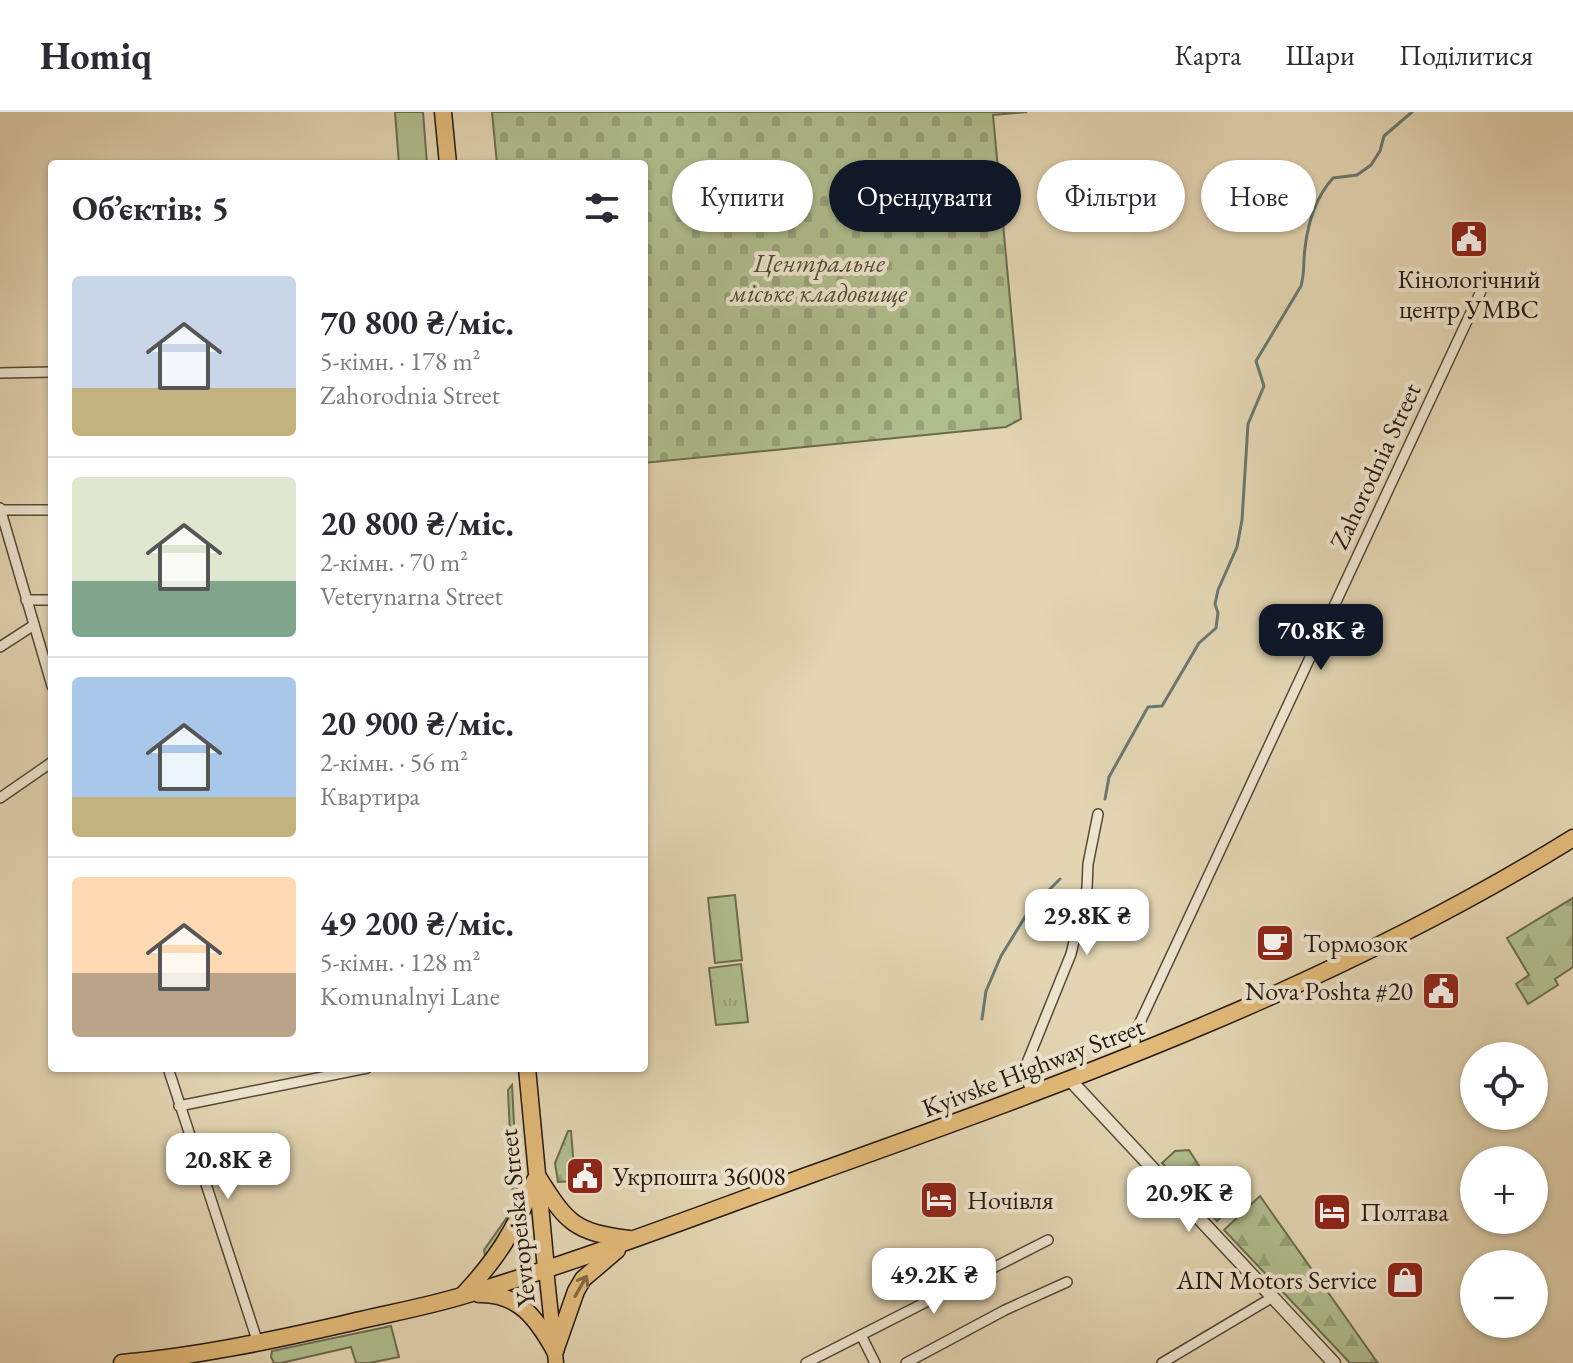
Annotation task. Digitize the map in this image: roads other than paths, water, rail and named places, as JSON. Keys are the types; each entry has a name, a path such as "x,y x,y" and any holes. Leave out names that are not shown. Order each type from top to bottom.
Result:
{"highway":[{"path":"443,112 448,160"},
{"name":"Kyivske Highway Street","path":"462,1296 631,1239 1139,1054 1356,958 1573,838"},
{"name":"Yevropeiska Street","path":"527,1072 546,1269"},
{"path":"537,1176 573,1224 598,1235 631,1239"},
{"path":"462,1296 503,1249 537,1176"},
{"path":"555,1357 576,1291 583,1279 631,1239"},
{"path":"122,1363 258,1343 462,1296 496,1295 514,1301 537,1322 555,1357"}],"main road":[{"name":"Yevropeiska Street","path":"546,1269 555,1357"}],"street":[{"name":"Zahorodnia Street","path":"1139,1054 1135,1033 1481,291"},
{"path":"0,373 48,372"},
{"path":"48,510 0,509 48,672"},
{"path":"26,600 48,600"},
{"path":"0,647 34,625"},
{"path":"0,798 48,765"},
{"path":"1032,1095 1024,1070 1071,954 1087,888 1088,864 1098,814"},
{"path":"169,1072 258,1343"},
{"path":"179,1106 347,1072"},
{"path":"1071,1081 1334,1363"},
{"path":"806,1363 1048,1240"},
{"path":"906,1363 1005,1310 1067,1282"},
{"path":"1162,1363 1273,1297"},
{"path":"861,1335 875,1363"}],"waterway":[{"path":"1105,799 1109,777 1148,707 1162,706 1199,643 1216,628 1218,590 1237,547 1242,520 1248,424 1264,386 1256,361 1301,286 1306,238 1317,202 1333,178 1357,175 1371,165 1380,151 1384,136 1412,112"},
{"path":"982,1019 986,991 1001,956 1030,909 1060,879"}],"place":[{"name":"Кінологічний центр УМВС","path":"1469,239"},
{"name":"Тормозок","path":"1275,943"},
{"name":"Nova Poshta #20","path":"1441,991"},
{"name":"Укрпошта 36008","path":"585,1176"},
{"name":"Ночівля","path":"939,1200"},
{"name":"Полтава","path":"1332,1212"},
{"name":"AIN Motors Service","path":"1405,1280"}],"park label":[{"name":"Центральне міське кладовище","path":"819,278"}]}
